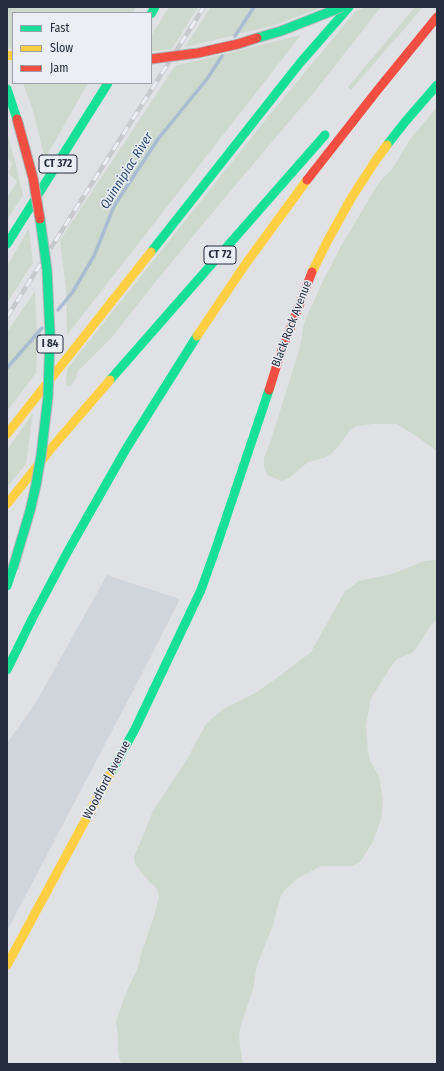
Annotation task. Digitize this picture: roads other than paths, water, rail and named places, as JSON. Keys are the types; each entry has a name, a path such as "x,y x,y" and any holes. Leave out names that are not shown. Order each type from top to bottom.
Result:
{"main road":[{"path":"152,59 198,53 245,42 288,29 342,7"},
{"path":"7,434 300,63 349,7"},
{"path":"397,52 436,7"},
{"path":"7,670 52,580 74,540 122,456 187,350 247,262 316,169 437,17"},
{"name":"CT 372","path":"7,244 107,84"},
{"name":"Black Rock Avenue","path":"201,590 279,358 309,278 352,197 376,160 405,122 437,85"},
{"name":"I 84","path":"7,89 33,178 43,237 50,334 48,397 41,456 30,512 7,586"},
{"name":"CT 72","path":"7,504 54,445 330,129"},
{"name":"Woodford Avenue","path":"7,965 134,729 201,590"}],"waterway":[{"name":"Quinnipiac River","path":"235,36 254,7"},
{"name":"Quinnipiac River","path":"58,310 72,293 94,256 114,206 158,139 207,79 222,56"},
{"name":"Quinnipiac River","path":"7,368 42,328"}],"railway":[{"path":"7,317 204,7"}]}
